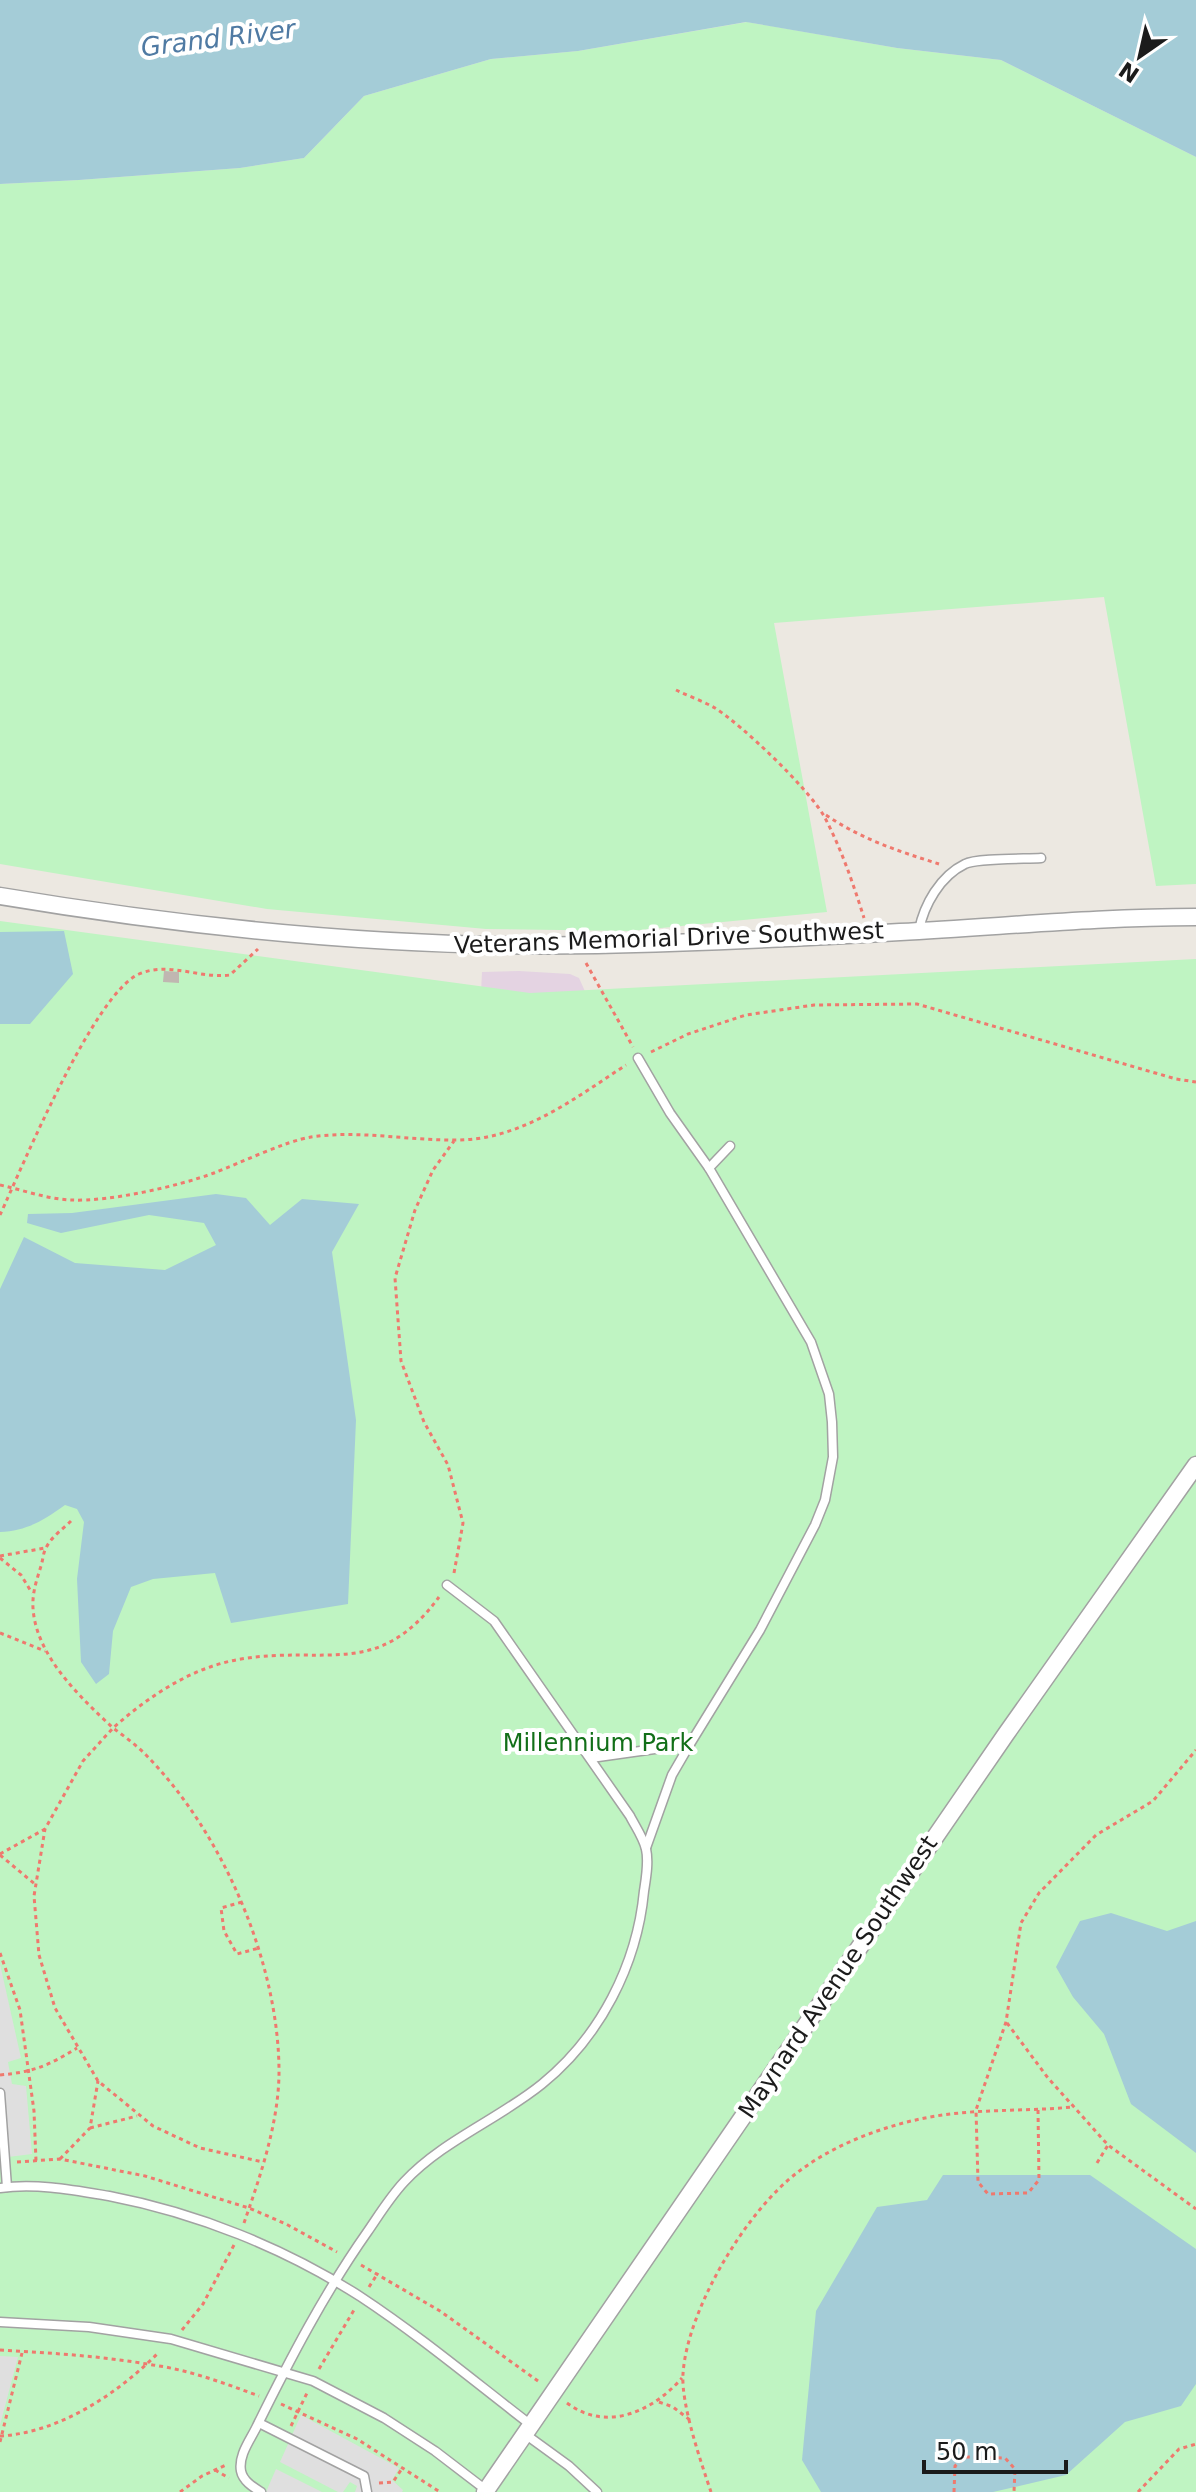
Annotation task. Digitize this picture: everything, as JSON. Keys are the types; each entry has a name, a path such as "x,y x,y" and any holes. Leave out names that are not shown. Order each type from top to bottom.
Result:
{"street":[{"name":"Veterans Memorial Drive Southwest","path":"0,896 126,917 268,932 435,944 580,945 919,931 1050,921 1196,917"},
{"name":"Maynard Avenue Southwest","path":"487,2491 1006,1734 1196,1465"}],"lane":[{"path":"919,931 923,908 943,882 966,863 1041,858"},
{"path":"261,2492 247,2483 241,2472 241,2461 283,2371 335,2281 403,2182 428,2160 542,2084 571,2058 604,2014 627,1966 642,1915 648,1836 672,1775 760,1630 825,1500 833,1457 829,1394 811,1342 709,1168 670,1113 638,1058"},
{"path":"709,1168 730,1146"},
{"path":"447,1585 494,1621 630,1816 646,1849"},
{"path":"591,1758 690,1744"},
{"path":"0,2093 4,2187 63,2189 131,2200 239,2235 335,2281 420,2339 528,2429 597,2492"},
{"path":"0,2322 89,2327 171,2339 313,2381 384,2418 435,2451 487,2491"},
{"path":"259,2423 364,2476 367,2488"}],"path":[{"path":"676,690 715,708 781,765 822,813 850,832 882,846 958,869"},
{"path":"822,813 849,872 869,933"},
{"path":"0,1215 73,1062 104,1007 117,992 140,974 159,969 212,976 230,975 260,947 268,932"},
{"path":"580,945 590,974 638,1058"},
{"path":"0,1185 72,1200 144,1192 206,1176 309,1137 370,1134 454,1141 494,1136 534,1122 638,1058 688,1034 746,1015 814,1005 917,1004 1176,1079 1196,1082"},
{"path":"263,2162 200,2148 153,2126 98,2081 55,2008 39,1955 34,1896 45,1829 83,1761 137,1707 182,1678 237,1660 268,1656 344,1656 371,1651 396,1640 426,1614 447,1585 455,1570 463,1523 448,1465 424,1422 401,1361 395,1278 415,1210 433,1170 454,1141"},
{"path":"1,2436 16,2435 78,2413 123,2386 179,2334 203,2304 239,2235 263,2162 276,2104 279,2074 270,1992 259,1948 242,1902 191,1811 146,1755 80,1697 46,1651 36,1623 34,1596 45,1548 71,1521"},
{"path":"0,1557 45,1548"},
{"path":"0,1557 21,1575 34,1596"},
{"path":"0,1633 46,1651"},
{"path":"1038,2110 1039,2180 1028,2193 988,2194 978,2182 976,2110 1006,2022 1021,1923 1039,1893 1096,1835 1153,1801 1196,1750"},
{"path":"36,1885 0,1855 45,1829"},
{"path":"242,1902 221,1908 224,1931 237,1954 259,1948"},
{"path":"0,1953 20,2010 34,2111 36,2161"},
{"path":"1006,2022 1072,2107 1088,2120 1108,2145 1196,2209"},
{"path":"0,2075 28,2073 50,2065 77,2048"},
{"path":"90,2128 98,2081"},
{"path":"711,2492 690,2420 682,2378 687,2340 709,2287 748,2223 797,2172 858,2138 918,2119 976,2110 1072,2107"},
{"path":"60,2159 90,2128 139,2116"},
{"path":"1097,2163 1108,2145"},
{"path":"286,2437 313,2381 378,2273"},
{"path":"0,2350 92,2356 214,2379 299,2411 357,2439 440,2492"},
{"path":"0,2442 22,2351"},
{"path":"659,2402 673,2407 690,2420"},
{"path":"1138,2492 1179,2449 1196,2444"},
{"path":"954,2492 955,2466 966,2457 1005,2458 1015,2469 1014,2492"},
{"path":"180,2492 202,2476 241,2461"},
{"path":"367,2488 393,2482 403,2467"}],"shaded area":[{"path":"482,972 570,974 579,978 588,998 479,1034"},
{"path":"0,1964 21,2058 8,2062 12,2084 26,2086 32,2154 0,2158"},
{"path":"0,2356 18,2357 0,2425"},
{"path":"301,2415 399,2468 392,2480 402,2492 355,2492 357,2486 350,2482 343,2492 338,2492 280,2462"},
{"path":"276,2469 322,2492 266,2492"}],"green space":[{"path":"747,22 897,48 1001,60 1196,157 1196,884 1156,886 1104,597 774,623 827,912 630,931 486,929 267,909 0,864 0,184 240,168 304,158 364,96 491,59 578,51"},
{"name":"Millennium Park","path":"0,921 530,993 1196,959 1196,2492 0,2492"}],"water":[{"name":"Grand River","path":"0,0 1196,0 1196,157 1001,60 897,48 746,22 578,51 491,59 364,96 304,158 240,168 0,184"},
{"path":"64,931 73,974 30,1024 0,1024 0,932"},
{"path":"216,1194 246,1198 270,1225 302,1199 359,1204 332,1252 356,1420 348,1604 231,1623 215,1573 153,1579 131,1587 113,1631 109,1674 96,1684 81,1662 77,1579 84,1522 77,1509 65,1505 35,1524 0,1532 0,1289 24,1237 75,1263 165,1270 216,1245 204,1223 149,1215 61,1233 27,1223 28,1214 72,1213"},
{"path":"1111,1913 1167,1931 1196,1921 1196,2153 1131,2104 1104,2034 1073,1997 1056,1967 1080,1921"},
{"path":"943,2175 1090,2175 1196,2249 1196,2384 1181,2406 1125,2422 1066,2475 993,2492 821,2492 802,2460 816,2311 877,2207 927,2200"}],"building":[{"path":"164,971 179,972 179,983 163,982"}]}
